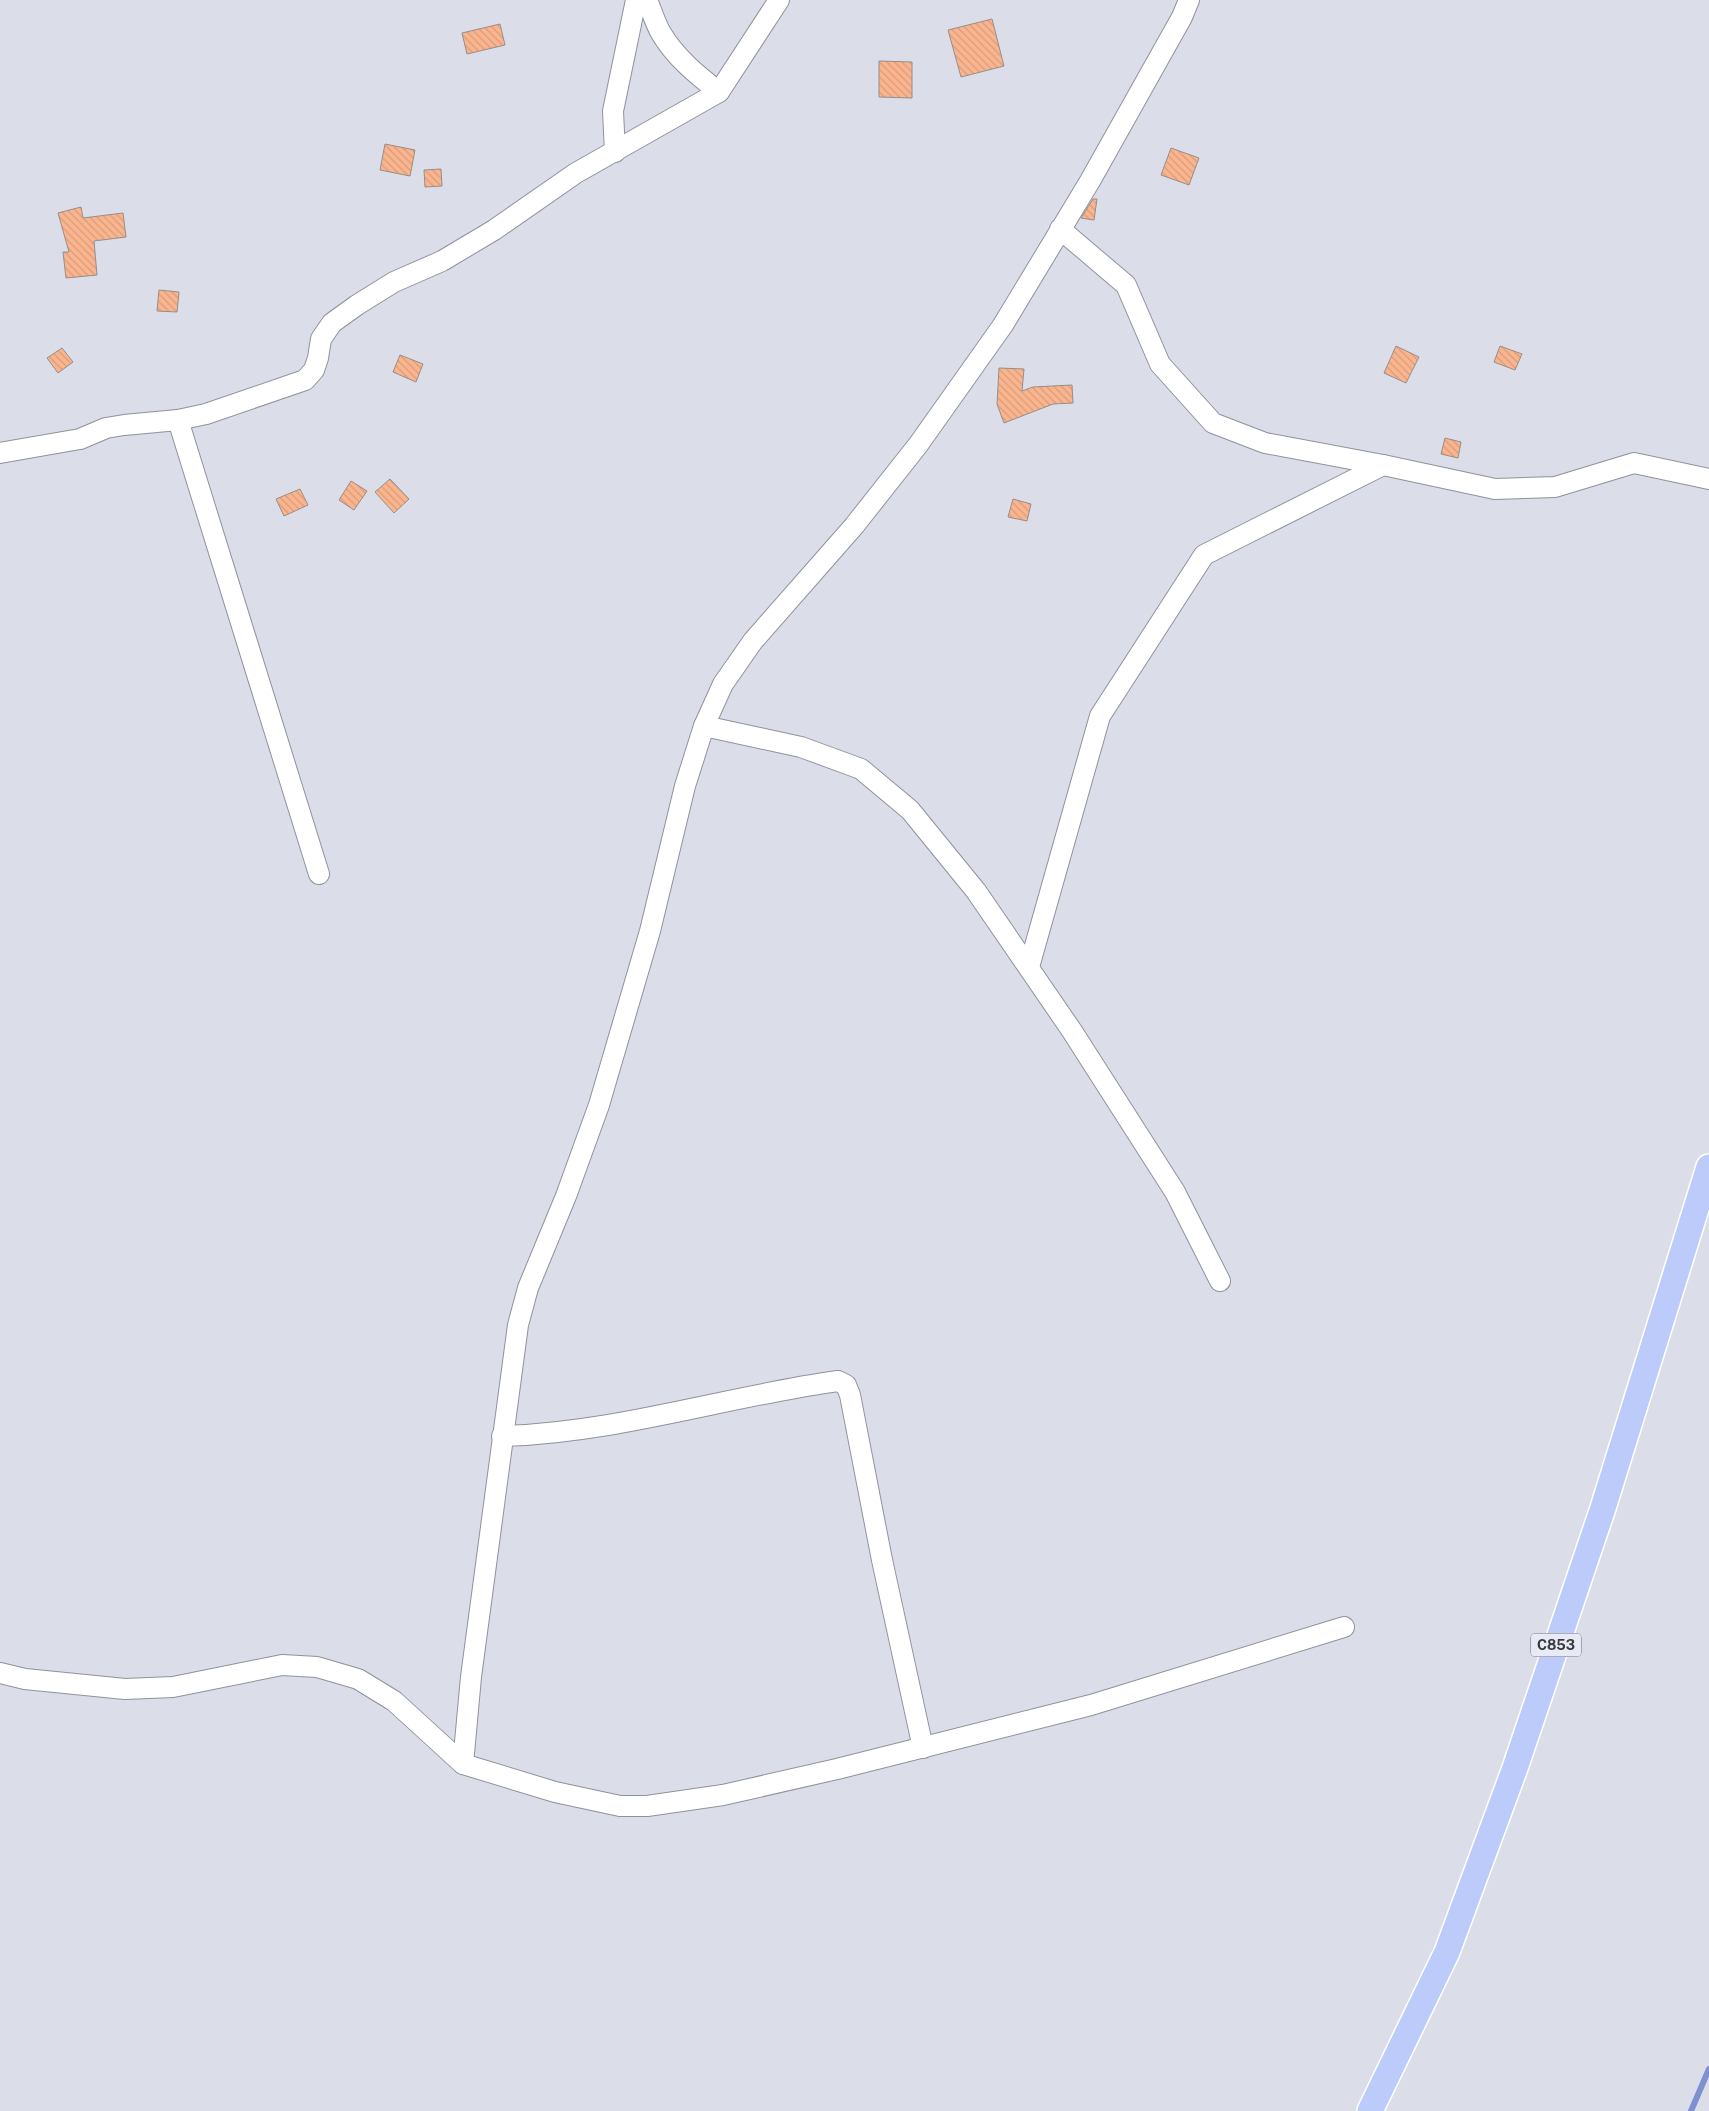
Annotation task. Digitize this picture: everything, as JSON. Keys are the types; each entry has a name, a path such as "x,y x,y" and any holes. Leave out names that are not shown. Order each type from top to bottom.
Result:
{"main road":[{"name":"C853","path":"1370,2111 1447,1952 1515,1768 1603,1508 1709,1167"}],"street":[{"path":"615,152 613,111 636,0"},
{"path":"647,0 661,32 677,55 719,92"},
{"path":"0,453 80,439 106,428 178,420 246,402 305,380 314,370 321,340 332,323 394,282 442,261 494,230 576,173 719,92 780,0"},
{"path":"463,1764 470,1677 488,1558 502,1436 518,1325 528,1288 566,1196 599,1105 650,931 683,794 704,726 723,684 753,641 854,526 924,437 1003,325 1177,26 1189,0"},
{"path":"1060,229 1126,286 1160,364 1213,423 1265,443 1383,465 1495,489 1555,487 1634,463 1709,479"},
{"path":"178,420 319,874"},
{"path":"1029,968 1100,716 1204,555 1383,465"},
{"path":"704,726 801,747 861,768 910,810 976,890 1072,1031 1175,1192 1220,1281"},
{"path":"502,1436 578,1430 818,1384 838,1381 846,1385 850,1395 882,1560 923,1748"},
{"path":"0,1673 24,1679 125,1689 173,1687 282,1666 317,1666 358,1680 394,1701 463,1764 590,1800 620,1806 647,1806 723,1795 1091,1706 1344,1626"}],"building":[{"path":"992,19 1004,66 961,77 948,30"},
{"path":"500,24 505,45 467,54 462,33"},
{"path":"879,61 912,62 912,98 879,97"},
{"path":"385,144 415,150 410,176 380,170"},
{"path":"1171,148 1199,158 1189,185 1161,175"},
{"path":"441,169 442,186 425,187 424,170"},
{"path":"1093,199 1097,199 1094,220 1081,218"},
{"path":"81,207 83,218 123,213 126,237 94,241 97,275 66,278 63,252 69,252 58,213"},
{"path":"159,290 179,292 177,312 157,311"},
{"path":"1396,346 1419,357 1406,383 1384,373"},
{"path":"1500,346 1522,354 1515,370 1494,362"},
{"path":"62,348 73,362 58,373 47,358"},
{"path":"400,355 423,364 416,382 393,372"},
{"path":"999,368 1024,369 1022,391 1033,387 1072,385 1073,403 1053,404 1004,423 997,404"},
{"path":"1445,438 1461,442 1458,458 1441,454"},
{"path":"390,479 409,499 394,513 375,492"},
{"path":"351,481 367,491 354,510 339,500"},
{"path":"300,489 308,505 284,516 276,499"},
{"path":"1013,499 1031,504 1027,521 1008,517"}],"waterway":[{"path":"1691,2111 1709,2069"}]}
